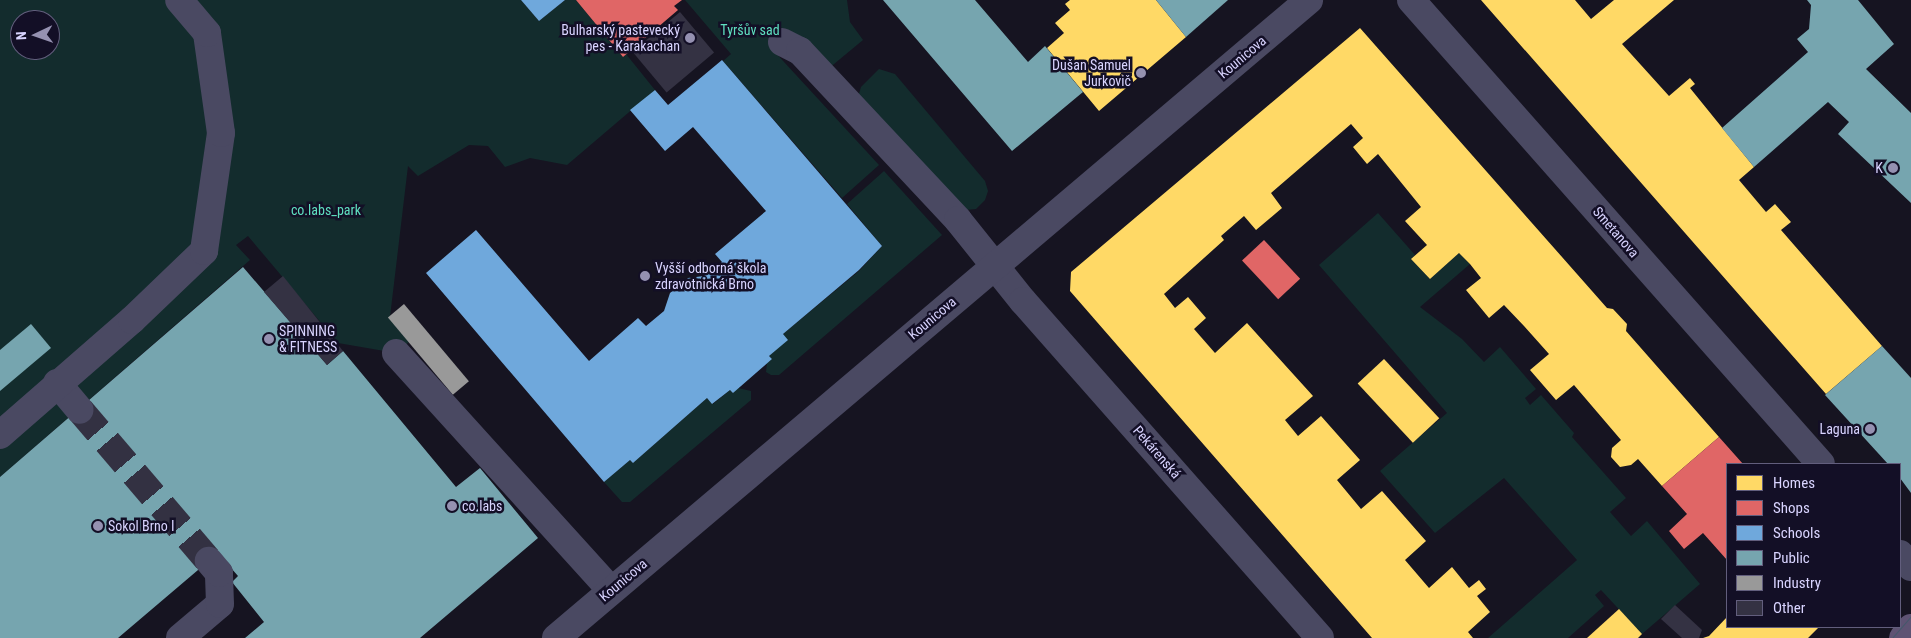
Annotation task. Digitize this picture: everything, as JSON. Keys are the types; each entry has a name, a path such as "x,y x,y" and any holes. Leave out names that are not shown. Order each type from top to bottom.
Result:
{"main road":[{"path":"1902,638 1911,628"}],"street":[{"path":"0,435 57,383 132,320 204,251 222,133 207,33 179,0"},
{"name":"Kounicova","path":"558,637 610,590 1309,0"},
{"name":"Smetanova","path":"1411,0 1819,463"},
{"name":"Pekárenská","path":"782,42 800,51 958,220 994,266 1320,638"},
{"path":"396,353 610,590"},
{"path":"57,383 80,410"},
{"path":"1901,555 1911,567"},
{"path":"180,638 220,604 219,573 209,561"}],"green space":[{"name":"co.labs_park","path":"0,0 521,0 539,21 565,0 576,0 623,57 626,54 655,90 567,165 530,158 505,167 488,146 469,145 418,176 408,166 390,317 409,342 396,353 338,343 248,236 236,245 250,260 0,477"},
{"name":"Tyršův sad","path":"685,0 847,0 850,22 863,40 828,69 773,50 879,165 842,198 723,61 731,54"},
{"path":"879,69 895,74 985,181 988,191 985,200 976,209 965,210 858,97 861,87"},
{"path":"884,171 942,235 779,375 771,375 766,372 767,363 772,359 769,356 787,340 783,334 859,271 882,246 847,204"},
{"path":"1378,213 1415,255 1411,259 1430,279 1459,253 1470,264 1420,307 1462,339 1484,362 1500,347 1536,389 1525,398 1530,405 1541,395 1574,433 1572,437 1626,498 1610,512 1631,536 1647,521 1700,584 1642,634 1601,590 1595,595 1604,606 1568,638 1488,638 1577,560 1504,478 1435,533 1380,471 1447,413 1319,265"},
{"path":"738,388 751,391 751,400 630,502 622,502 604,482 630,460 633,463 707,398 713,404 730,390 733,393"}],"building: Homes":[{"path":"1070,0 1156,0 1186,37 1099,111 1047,48 1064,33 1055,23 1070,10 1065,4"},
{"path":"1481,0 1575,0 1591,19 1614,0 1674,0 1622,44 1669,96 1690,78 1695,84 1690,88 1754,167 1739,180 1766,212 1775,204 1791,222 1781,230 1882,346 1826,394"},
{"path":"1360,28 1607,308 1613,309 1627,324 1626,331 1719,437 1662,486 1638,459 1631,465 1620,467 1611,457 1612,448 1621,440 1574,385 1556,400 1530,370 1549,354 1504,305 1489,318 1466,290 1481,278 1459,253 1430,279 1411,259 1427,245 1405,221 1421,207 1378,154 1367,164 1353,147 1363,138 1351,124 1271,193 1282,208 1256,230 1244,216 1221,236 1224,240 1164,294 1175,308 1188,297 1206,318 1194,329 1215,353 1247,323 1313,396 1285,420 1298,436 1321,416 1360,460 1337,480 1361,509 1382,491 1426,541 1405,560 1429,588 1452,567 1469,588 1479,580 1486,589 1477,596 1490,612 1468,632 1473,638 1372,638 1070,291 1071,272"},
{"path":"1384,359 1439,418 1413,443 1358,384"},
{"path":"1619,609 1642,634 1638,638 1587,638"},
{"path":"1726,618 1726,628 1818,628 1808,638 1703,638 1709,636"}],"building: Shops":[{"path":"576,0 682,0 674,6 678,10 623,57"},
{"path":"1264,240 1300,279 1278,299 1242,260"},
{"path":"1719,437 1742,463 1726,463 1726,559 1703,533 1684,549 1669,531 1687,514 1662,486"}],"building: Schools":[{"path":"521,0 565,0 539,21"},
{"path":"722,60 882,246 859,270 783,334 788,340 769,356 772,359 733,393 730,390 712,404 707,398 633,463 630,460 604,482 426,273 476,230 589,361 638,318 646,326 664,311 670,293 688,278 704,276 722,262 715,254 766,211 693,127 665,151 630,110 655,90 668,105"}],"building: Public":[{"path":"883,0 975,0 1028,62 1045,46 1083,92 1012,151"},
{"path":"1156,0 1228,0 1186,37"},
{"path":"1807,0 1858,0 1894,44 1866,69 1911,113 1911,203 1838,134 1849,122 1828,102 1754,167 1722,128 1808,52 1797,39 1809,29 1811,5"},
{"path":"243,267 327,365 343,351 456,487 480,468 538,538 420,638 245,638 264,622 232,582 238,576 218,553 118,638 0,638 0,477"},
{"path":"31,324 51,348 0,391 0,350"},
{"path":"1882,346 1911,378 1911,493 1901,479 1901,463 1887,463 1825,395"}],"building: Industry":[{"path":"404,304 469,381 453,395 388,317"}],"building: Other":[{"path":"680,12 714,53 667,92 633,52"},
{"path":"283,276 343,351 327,365 264,292"},
{"path":"1675,605 1702,630 1699,638 1682,638 1661,619"}],"tunnel":[{"path":"80,410 209,561"}],"tram line":[{"path":"1901,628 1911,616"},
{"path":"1892,638 1901,628"}],"place":[{"name":"Bulharský pastevecký pes - Karakachan","path":"690,38"},
{"name":"Dušan Samuel Jurkovič","path":"1141,73"},
{"name":"K","path":"1893,168"},
{"name":"Vyšší odborná škola zdravotnická Brno","path":"645,276"},
{"name":"SPINNING & FITNESS","path":"269,339"},
{"name":"Laguna","path":"1870,429"},
{"name":"co.labs","path":"452,506"},
{"name":"Sokol Brno I","path":"98,526"}]}
